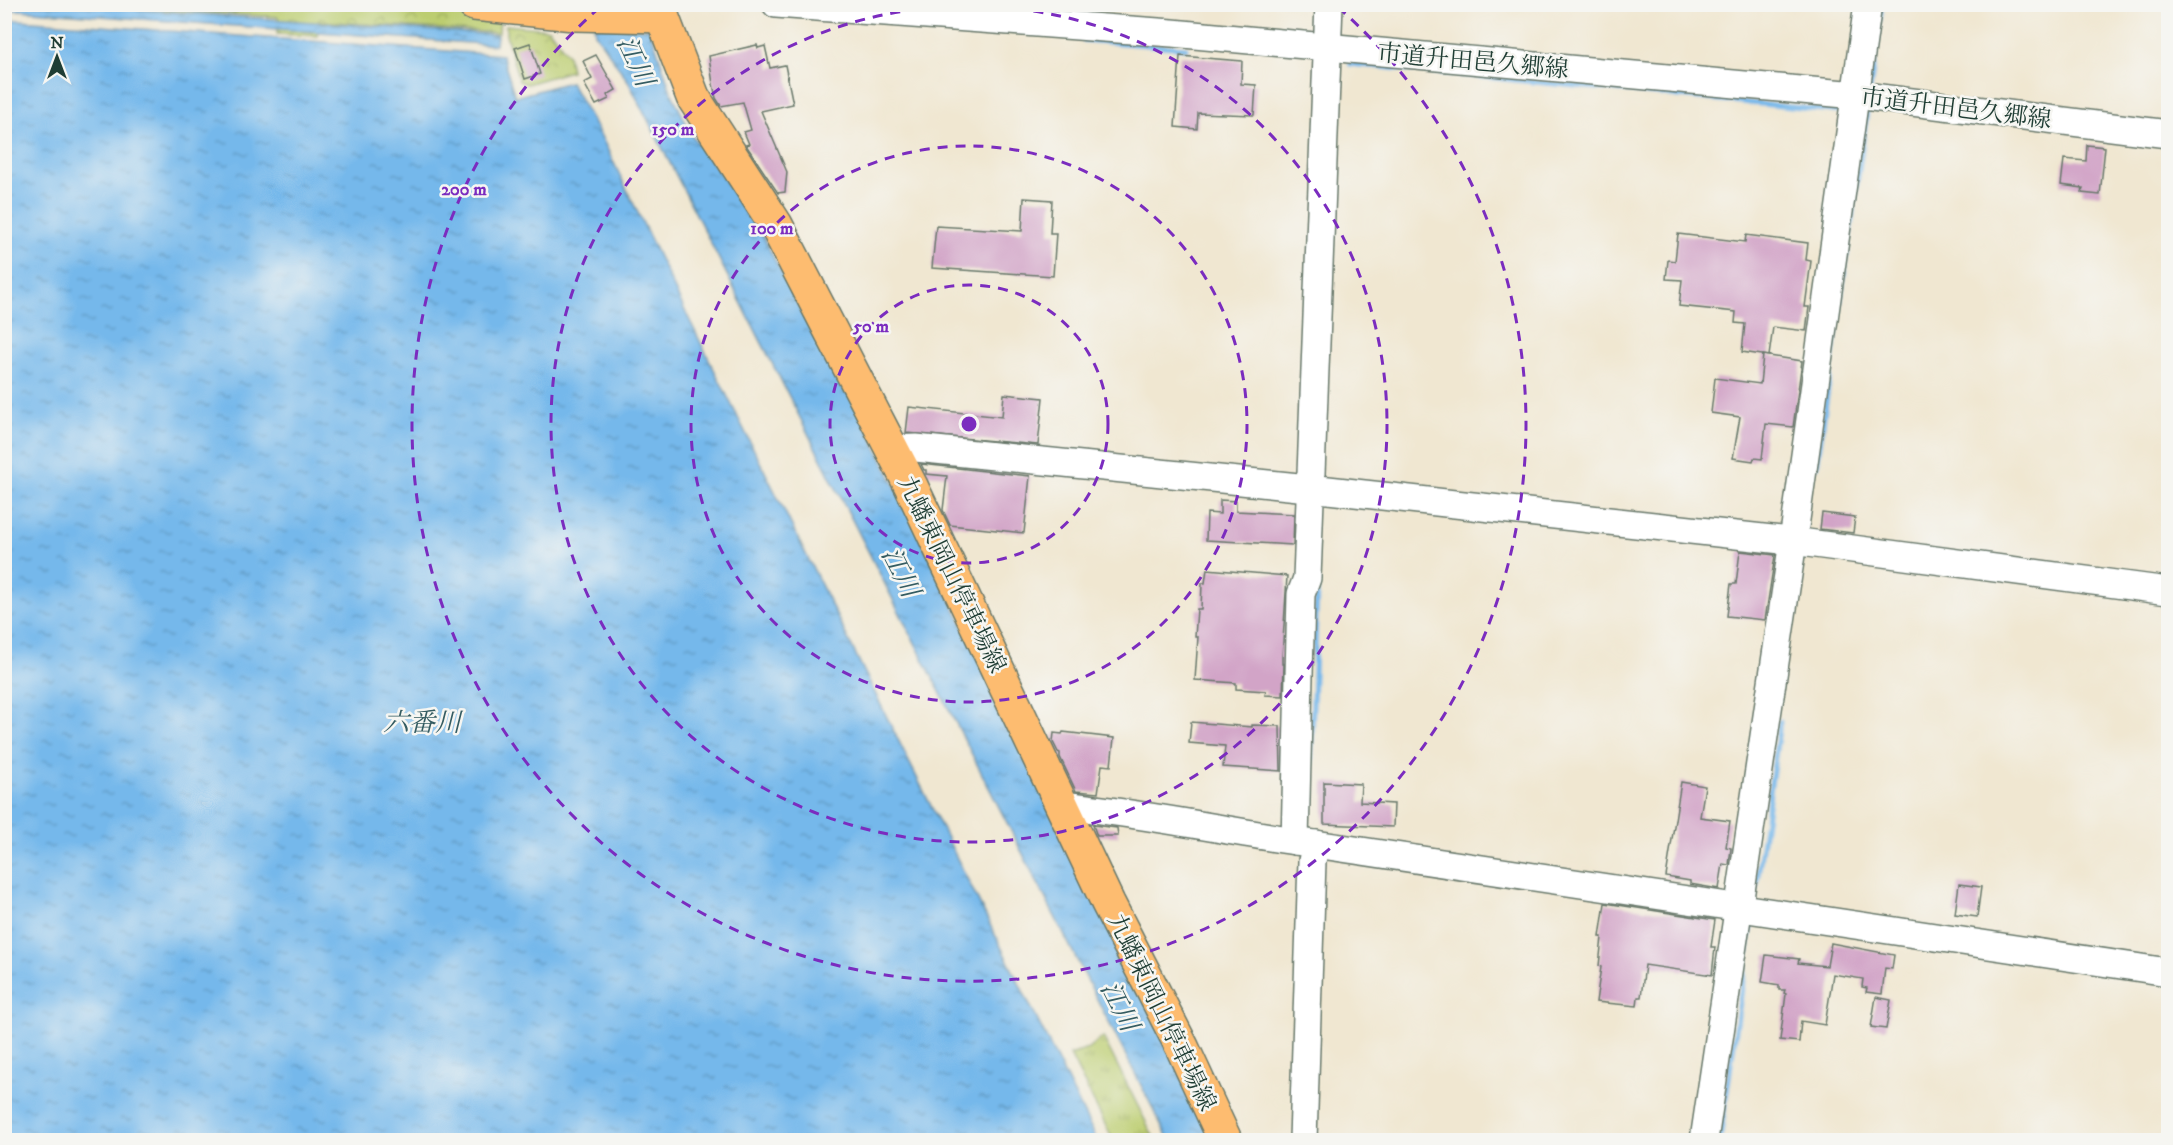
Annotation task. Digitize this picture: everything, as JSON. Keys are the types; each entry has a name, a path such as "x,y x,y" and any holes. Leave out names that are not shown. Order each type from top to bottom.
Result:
{"main road":[{"name":"九蟠東岡山停車場線","path":"482,5 591,15 656,12 693,97 776,225 915,495 1108,903 1182,1047 1225,1140"}],"street":[{"name":"市道升田邑久郷線","path":"776,4 1172,33 1865,97 2169,134"},
{"path":"1303,1140 1312,861 1306,842 1301,594 1307,578 1317,489 1333,48 1329,4"},
{"path":"1704,1140 1747,909 1801,542 1865,97 1868,4"},
{"path":"891,448 916,448 1317,489 1801,542 2169,591"},
{"path":"1061,805 1115,810 1163,820 1306,842 2169,972"}],"green space":[{"path":"363,4 500,15 499,33 319,21 318,36 277,34 278,17 94,5"},
{"path":"506,25 549,29 568,55 571,71 527,84 519,81 506,35"},
{"path":"1103,1037 1155,1140 1113,1140 1070,1055 1088,1049"}],"water":[{"path":"4,5 71,5 497,35 496,45 5,9"},
{"name":"六番川","path":"5,19 502,55 515,97 570,82 602,138 686,313 1097,1140 5,1140"},
{"name":"江川","path":"594,26 650,29 671,92 693,137 753,218 836,377 853,399 1213,1140 1169,1140 628,81 595,33"}],"building":[{"path":"530,43 540,74 525,79 515,48"},
{"path":"757,45 758,48 765,46 770,68 785,65 793,104 761,111 787,172 785,192 778,193 746,145 749,144 744,132 751,130 743,102 721,106 716,98 713,84 709,56"},
{"path":"596,55 616,90 607,95 609,99 596,105 584,83 592,79 583,61"},
{"path":"1180,56 1242,61 1241,84 1256,85 1254,115 1198,113 1197,129 1175,127"},
{"path":"2087,145 2105,147 2100,195 2082,193 2083,188 2061,185 2064,159 2086,161"},
{"path":"1024,198 1052,200 1050,233 1056,233 1053,276 932,268 936,226 1022,231"},
{"path":"1678,234 1745,242 1746,235 1808,243 1806,260 1811,261 1805,307 1809,307 1806,331 1773,327 1769,356 1742,352 1745,324 1735,323 1736,312 1679,306 1682,280 1666,279 1668,260 1675,261"},
{"path":"1763,355 1802,361 1793,427 1766,424 1762,459 1754,458 1753,461 1733,458 1740,417 1711,413 1715,378 1760,384"},
{"path":"1004,394 1043,398 1038,445 906,433 909,407 1002,417"},
{"path":"921,464 1030,476 1024,533 950,525 943,510 947,476 926,474"},
{"path":"1220,500 1236,501 1236,511 1294,514 1293,545 1206,540 1207,513 1220,514"},
{"path":"1822,513 1855,517 1853,533 1820,529"},
{"path":"1740,551 1775,555 1765,620 1727,616 1731,584 1736,584"},
{"path":"1207,569 1287,576 1282,657 1282,664 1284,664 1283,696 1265,695 1266,691 1236,689 1236,683 1195,680 1197,609 1201,609 1202,583 1205,583"},
{"path":"1191,722 1252,727 1252,725 1280,726 1281,771 1223,767 1225,746 1189,743"},
{"path":"1063,732 1114,738 1111,766 1102,765 1098,793 1076,791 1053,742 1054,733 1062,734"},
{"path":"1324,782 1361,784 1360,802 1394,804 1393,827 1324,824"},
{"path":"1681,782 1705,786 1700,817 1730,821 1726,847 1731,848 1729,865 1723,864 1719,889 1666,877"},
{"path":"1093,825 1117,828 1118,836 1097,836"},
{"path":"1959,884 1981,887 1977,917 1955,914"},
{"path":"1605,903 1715,920 1711,947 1715,947 1712,975 1645,965 1641,997 1638,997 1637,1006 1596,1002 1601,967 1599,966 1602,937 1600,937"},
{"path":"1831,943 1894,955 1892,969 1885,968 1882,994 1866,992 1867,988 1862,987 1863,979 1833,974 1825,1025 1801,1021 1799,1042 1780,1040 1786,994 1785,990 1779,990 1779,985 1762,982 1766,955 1799,959 1798,963 1827,966"},
{"path":"1876,997 1891,1000 1886,1029 1871,1027"}],"waterway":[{"path":"1870,89 1882,4"},
{"path":"1084,40 1186,48"},
{"path":"1350,64 1843,112"},
{"path":"1817,466 1868,104"},
{"path":"1310,794 1317,585"},
{"path":"1754,903 1780,722"},
{"path":"1720,1140 1752,918"}]}
